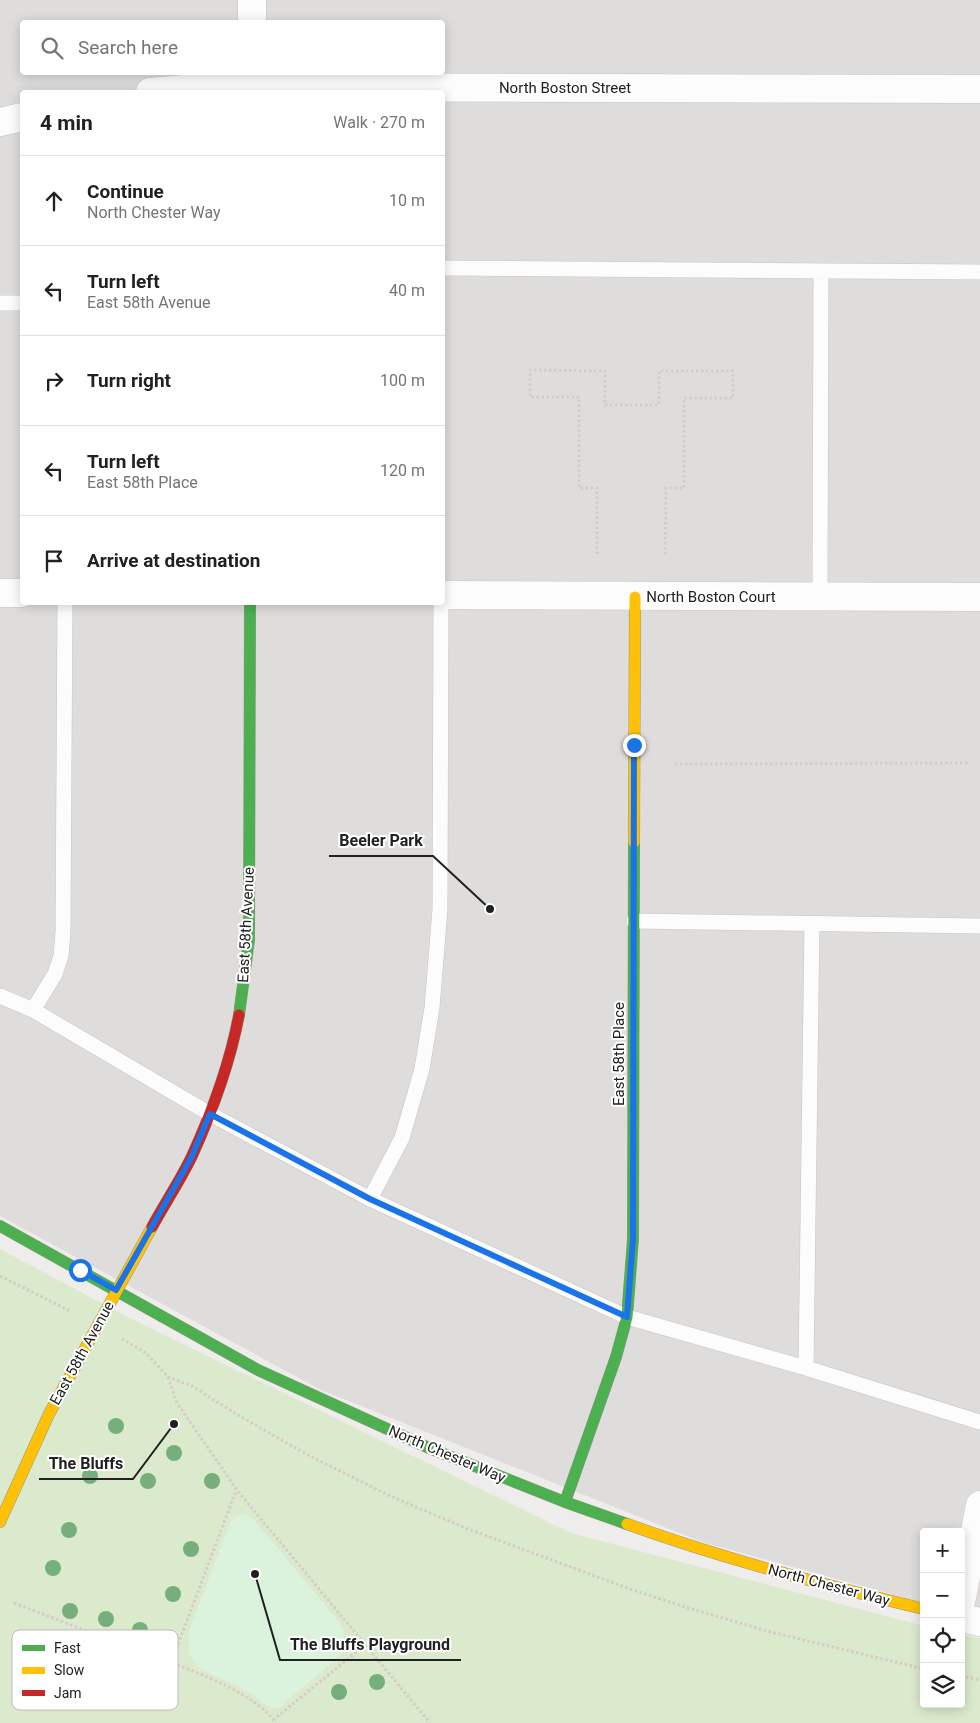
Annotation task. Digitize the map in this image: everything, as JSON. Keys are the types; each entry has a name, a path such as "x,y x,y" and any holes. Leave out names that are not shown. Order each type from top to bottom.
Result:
{"street":[{"path":"252,0 252,20"},
{"name":"North Boston Street","path":"171,90 251,84 980,90"},
{"path":"0,122 20,117"},
{"path":"0,593 20,593"},
{"name":"North Boston Court","path":"445,595 980,598"},
{"name":"East 58th Place","path":"565,1502 616,1357 627,1317 633,1239 635,597"},
{"name":"East 58th Avenue","path":"0,1522 49,1414 116,1290 191,1158 210,1114 235,1036 249,940 250,605"},
{"name":"North Chester Way","path":"0,1226 258,1370 398,1435 565,1502 676,1542 748,1564 920,1609"},
{"path":"965,1582 980,1505"},
{"path":"965,1619 980,1622"}],"lane":[{"path":"445,268 980,272"},
{"path":"820,597 821,271"},
{"path":"0,303 20,303"},
{"path":"33,1010 56,974 61,956 63,932 65,605"},
{"path":"370,1199 402,1138 422,1069 432,1008 440,908 441,605"},
{"path":"634,921 980,926"},
{"path":"806,1368 812,924"},
{"path":"0,996 33,1010 210,1114 370,1199 627,1317 806,1368 980,1422"}],"path":[{"path":"596,554 596,488 580,488 580,397 530,397 530,370 605,371 605,405 659,405 659,371 733,371 733,398 684,398 684,488 666,488 665,554"},
{"path":"675,764 969,763"},
{"path":"0,1276 61,1306"},
{"path":"132,1345 146,1353 168,1377 177,1403 237,1490 430,1723"},
{"path":"168,1377 192,1386 262,1429 348,1476 388,1495 507,1545 684,1607 800,1639 920,1667"},
{"path":"178,1645 237,1490"},
{"path":"14,1603 85,1630"},
{"path":"178,1666 231,1688 247,1698 275,1722 365,1645"},
{"path":"965,1677 980,1680"}],"shaded area":[{"path":"0,0 980,0 980,1616 965,1613 965,1528 920,1528 920,1602 702,1542 321,1390 0,1216"}],"green space":[{"path":"0,1249 124,1315 571,1533 920,1625 920,1708 965,1708 965,1636 980,1638 980,1723 0,1723"},
{"path":"242,1514 254,1520 341,1624 344,1635 342,1654 279,1708 268,1706 246,1690 198,1667 189,1651 189,1631 230,1523"}],"traffic: fast":[{"path":"239,1015 249,940 250,605"},
{"path":"565,1502 616,1357 627,1317 633,1239 634,842"},
{"path":"0,1226 258,1370 429,1448 565,1502 627,1524"}],"traffic: slow":[{"path":"634,842 635,597"},
{"path":"0,1522 49,1414 152,1227"},
{"path":"627,1524 700,1549 774,1571 920,1608"}],"traffic: jam":[{"path":"152,1227 192,1156 207,1122 220,1087 239,1015"}],"place":[{"name":"Beeler Park","path":"490,909"},
{"name":"The Bluffs","path":"174,1424"},
{"name":"The Bluffs Playground","path":"255,1574"}],"route":[{"path":"80,1270 116,1290 191,1158 210,1114 370,1199 627,1317 633,1239 634,745"}]}
